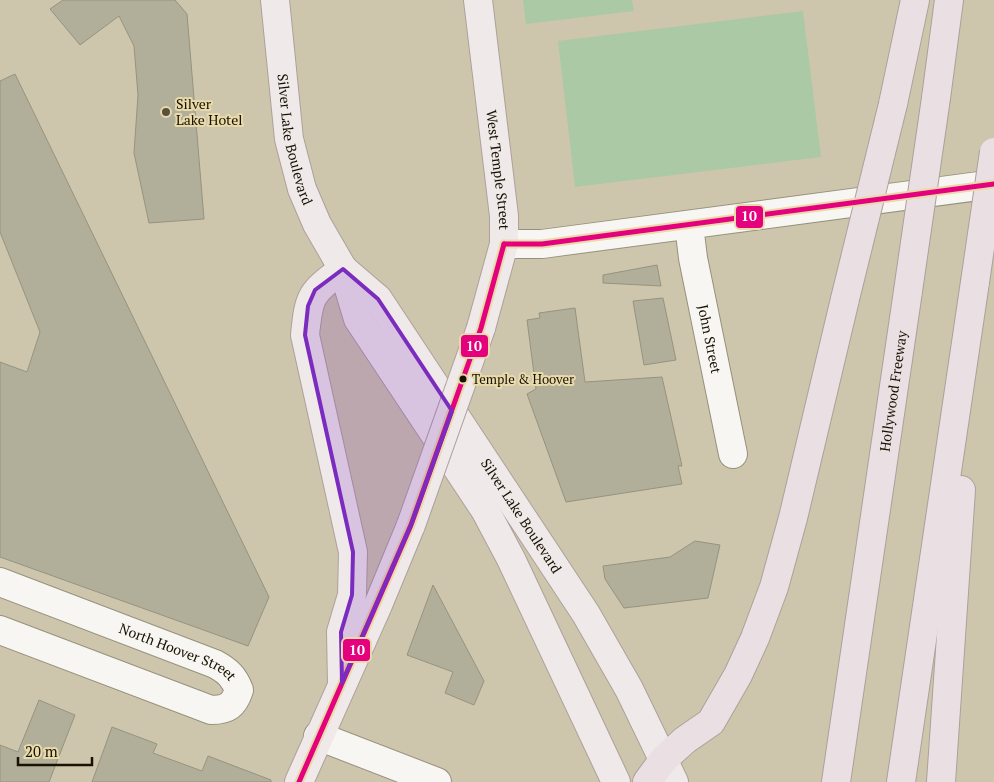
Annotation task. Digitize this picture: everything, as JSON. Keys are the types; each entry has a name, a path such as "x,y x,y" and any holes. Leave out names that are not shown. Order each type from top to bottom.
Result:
{"highway":[{"path":"647,782 669,771 685,740 711,722 738,675 755,638 774,587 794,518 893,104 915,0"},
{"name":"Hollywood Freeway","path":"836,782 949,0"},
{"path":"901,782 994,152"},
{"path":"941,782 975,282"}],"main road":[{"name":"Silver Lake Boulevard","path":"275,0 289,140 302,189 317,224 343,269 358,319 485,510 512,559 616,782"},
{"name":"West Temple Street","path":"299,782 378,605 411,525 481,328 504,244 504,202 478,0"},
{"name":"Silver Lake Boulevard","path":"343,269 378,299 586,614 629,688 669,771"},
{"path":"342,683 340,632 352,595 353,552 305,334 308,306 315,290 343,269"}],"street":[{"path":"504,244 542,244 994,184"},
{"name":"John Street","path":"688,224 693,258 733,454"},
{"name":"North Hoover Street","path":"0,582 215,664 227,670 235,679 239,690 234,704 223,710 211,710 0,630"},
{"path":"318,736 437,782"}],"highlighted area":[{"path":"343,269 378,299 452,411 411,525 342,683 341,632 352,595 353,552 305,335 308,306 315,290"}],"green space":[{"path":"523,0 632,0 634,11 526,24"},
{"path":"803,11 821,157 575,187 558,41"}],"building":[{"name":"Silver Lake Hotel","path":"63,0 175,0 187,14 204,219 149,223 134,153 138,95 134,46 119,16 80,45 50,9"},
{"path":"15,74 269,597 248,646 0,557 0,362 27,372 40,332 0,232 0,81"},
{"path":"657,265 661,286 603,283 603,275"},
{"path":"663,298 676,360 644,365 633,301"},
{"path":"575,308 585,382 662,377 682,466 678,466 682,484 566,502 527,394 536,389 527,320 540,318 539,313"},
{"path":"695,541 720,545 708,598 624,608 605,579 603,566 670,557"},
{"path":"433,585 484,681 474,705 445,693 453,672 407,655"},
{"path":"39,700 75,715 49,782 0,782 0,745 18,752"},
{"path":"112,727 157,744 153,753 202,771 208,756 271,780 271,782 92,782"}],"transit line":[{"name":"10","path":"504,244 542,244 994,184"},
{"name":"10","path":"299,782 411,525 481,328 504,244"}],"place":[{"name":"Silver Lake Hotel","path":"166,112"},
{"name":"Temple & Hoover","path":"463,379"}]}
